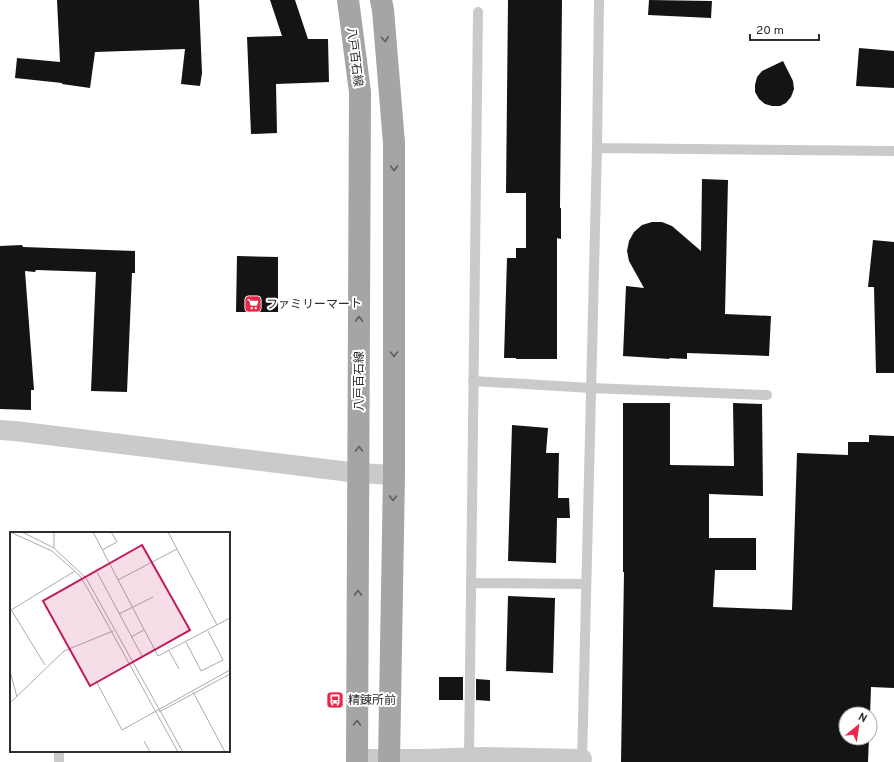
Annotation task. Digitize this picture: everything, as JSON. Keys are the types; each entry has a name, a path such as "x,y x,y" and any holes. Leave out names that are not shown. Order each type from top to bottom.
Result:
{"main road":[{"name":"八戸百石線","path":"348,0 360,92 357,760"},
{"path":"381,0 394,143 394,475 389,760"}],"street":[{"path":"0,430 358,473 394,475"},
{"path":"357,760 469,757 582,760"}],"lane":[{"path":"582,760 597,148 599,0"},
{"path":"469,757 478,12"},
{"path":"597,148 894,151"},
{"path":"473,382 767,395"},
{"path":"471,583 586,584"}],"building":[{"path":"57,0 199,0 202,73 200,86 181,84 185,49 95,52 90,88 62,83 15,78 17,58 60,62"},
{"path":"270,0 295,0 308,39 328,39 329,82 276,84 277,133 251,134 247,37 282,36"},
{"path":"508,0 562,0 561,239 557,238 557,359 504,358 507,258 516,258 516,248 526,248 526,193 506,193"},
{"path":"649,0 712,1 711,18 648,15"},
{"path":"859,48 894,51 894,88 856,86"},
{"path":"783,61 793,81 794,89 791,97 786,103 780,106 765,104 759,99 755,92 757,77 762,71"},
{"path":"702,179 728,180 725,314 771,316 769,356 687,353 687,359 669,358 670,359 623,356 626,286 644,288 629,261 627,251 629,241 634,232 642,225 652,222 662,222 672,226 701,251"},
{"path":"873,240 894,242 894,373 876,373 874,287 868,287"},
{"path":"22,245 23,247 135,251 135,273 132,273 127,392 91,391 96,272 25,271 34,390 31,390 31,410 0,409 0,246"},
{"path":"237,256 278,257 278,312 236,312"},
{"path":"623,403 670,403 670,465 734,466 733,403 762,404 763,496 709,494 709,538 756,538 756,570 715,570 713,607 792,610 797,453 848,455 848,442 869,442 869,435 894,436 894,688 871,687 870,706 838,706 838,746 869,746 868,762 621,762"},
{"path":"512,425 548,428 546,453 559,453 558,498 569,498 570,518 557,518 556,563 508,561"},
{"path":"508,596 555,598 553,673 506,671"},
{"path":"439,677 463,677 463,700 439,700"},
{"path":"476,679 490,680 490,701 476,700"}],"place":[{"name":"ファミリーマート","path":"253,304"},
{"name":"精錬所前","path":"335,700"}]}
